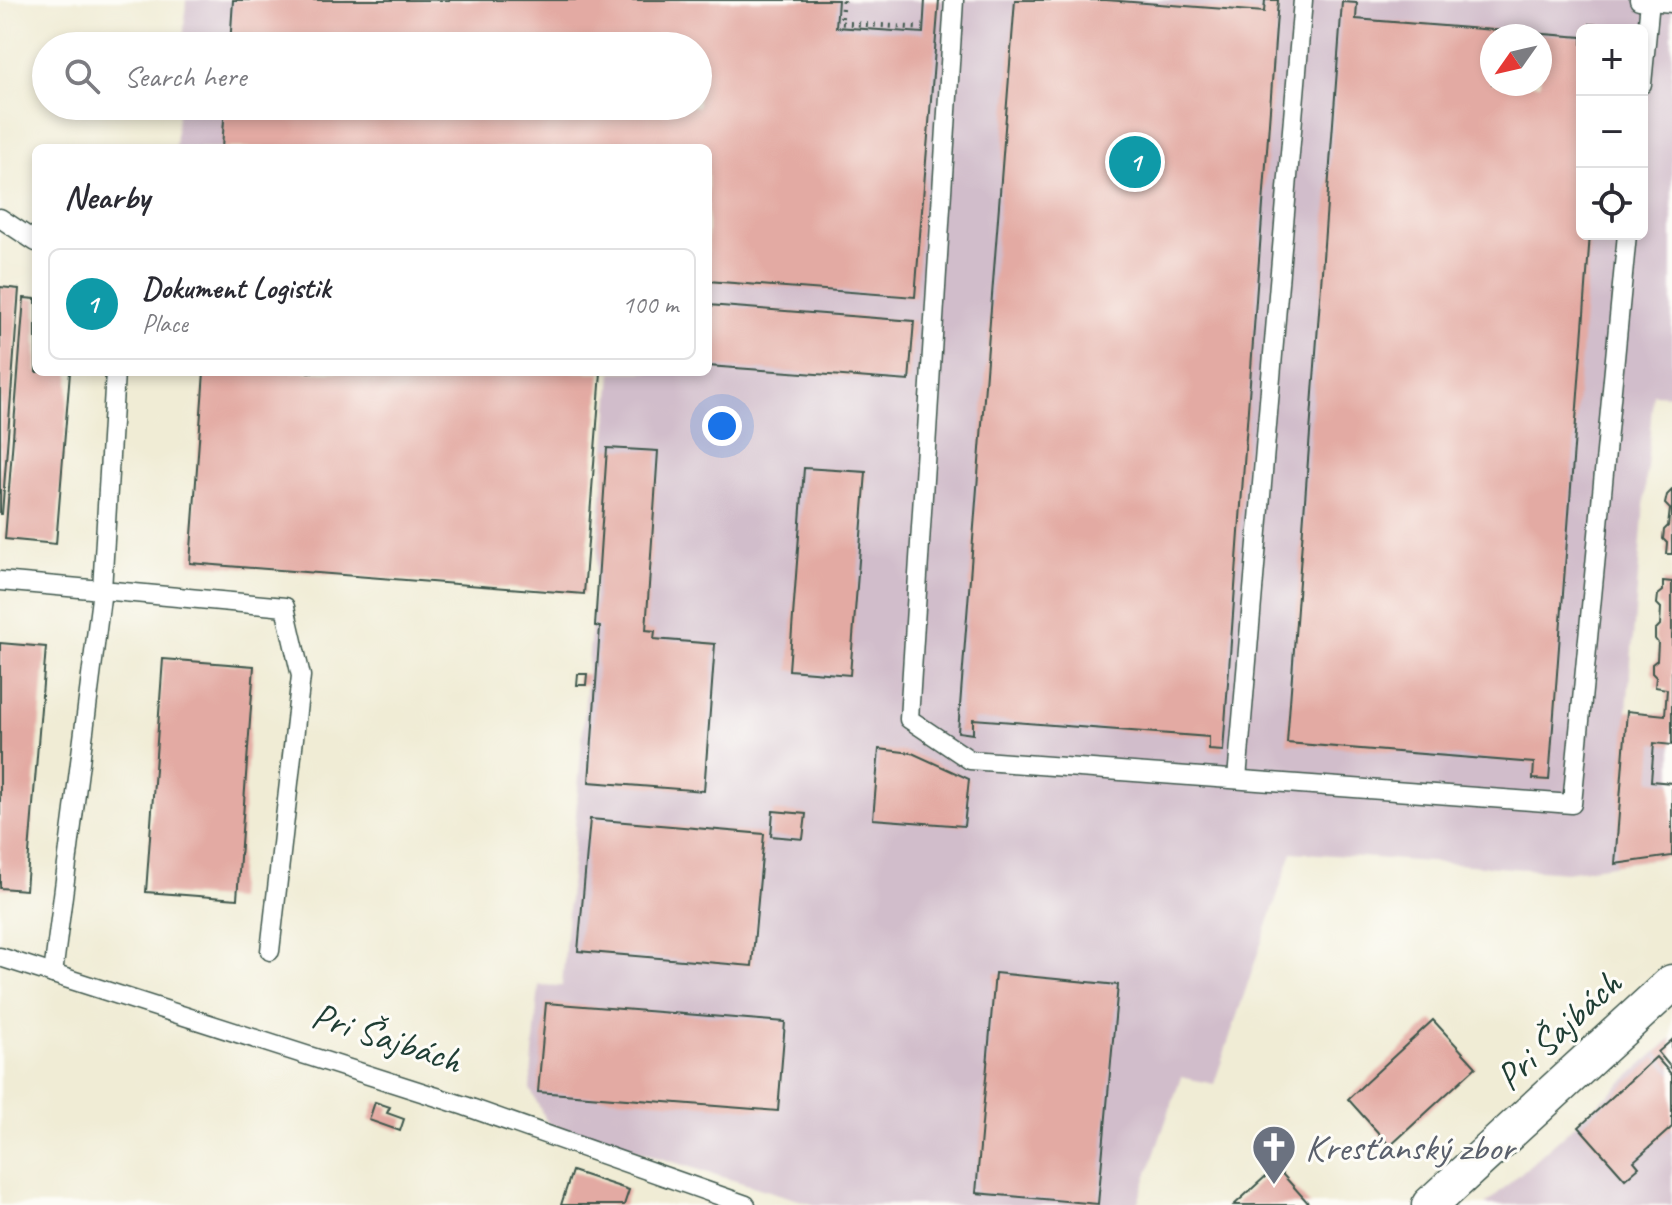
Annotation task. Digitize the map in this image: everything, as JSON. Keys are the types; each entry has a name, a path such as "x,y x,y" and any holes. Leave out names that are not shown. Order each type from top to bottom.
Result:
{"street":[{"name":"Pri Šajbách","path":"1430,1205 1672,983"}],"lane":[{"path":"954,0 909,719 970,760 1572,804 1626,240"},
{"path":"1237,779 1303,0"},
{"path":"1638,0 1672,3"},
{"path":"1648,24 1650,1"},
{"path":"0,218 32,239"},
{"path":"53,974 102,590 115,376"},
{"path":"0,581 285,607 301,676 270,951"},
{"name":"Pri Šajbách","path":"0,957 465,1106 746,1205"}],"path":[{"path":"843,0 841,23 919,28"}],"shaded area":[{"path":"186,0 1672,0 1672,395 1653,394 1627,711 1672,715 1672,856 1566,872 1292,852 1214,1084 1181,1077 1137,1205 815,1205 548,1124 530,1089 539,985 562,986 612,376 712,376 712,144 175,144 177,120 712,120 712,32 184,32"},
{"path":"1672,1038 1672,1205 1485,1205"}],"building":[{"path":"233,0 838,0 836,27 923,33 925,0 939,0 915,297 712,281 712,144 222,144 224,120 712,120 712,32 231,32"},
{"path":"1015,0 1106,0 1264,12 1265,0 1278,0 1223,751 1209,750 1209,737 973,719 973,734 958,732"},
{"path":"1342,2 1357,3 1356,19 1480,29 1480,96 1552,96 1552,35 1576,37 1576,240 1590,240 1549,780 1533,779 1534,763 1287,743"},
{"path":"0,287 19,289 2,514 0,514"},
{"path":"24,298 32,299 32,376 70,376 56,544 5,539"},
{"path":"712,305 914,321 909,381 712,366"},
{"path":"204,376 601,376 584,594 190,563"},
{"path":"607,448 658,451 646,630 655,631 654,639 715,644 704,791 589,782 600,627 595,626"},
{"path":"804,468 866,472 850,675 789,670"},
{"path":"1672,490 1672,554 1666,554 1667,543 1663,539 1670,509 1665,504"},
{"path":"1663,581 1672,582 1672,745 1654,743 1651,781 1672,783 1672,856 1615,864 1627,711 1665,715 1667,689 1655,687 1656,677 1652,673 1652,664 1657,660 1655,630 1660,625 1661,608 1657,604 1658,595 1663,591"},
{"path":"0,643 46,647 26,890 0,888"},
{"path":"163,659 254,666 237,899 146,892"},
{"path":"578,674 587,674 586,685 577,685"},
{"path":"879,749 912,753 969,779 964,826 873,819"},
{"path":"773,811 806,814 803,839 771,836"},
{"path":"590,819 764,834 752,966 578,951"},
{"path":"995,973 1118,985 1098,1204 976,1193"},
{"path":"546,1003 785,1022 778,1111 538,1092"},
{"path":"1433,1020 1476,1067 1390,1146 1348,1099"},
{"path":"1672,1040 1672,1069 1658,1052"},
{"path":"1656,1057 1672,1075 1672,1127 1634,1161 1639,1167 1625,1179 1579,1127"},
{"path":"375,1102 390,1107 387,1113 404,1119 400,1131 369,1120"},
{"name":"Kresťanský zbor","path":"1276,1167 1310,1205 1234,1205"},
{"path":"572,1171 629,1190 624,1205 561,1205"}],"place":[{"name":"Dokument Logistik","path":"1135,162"},
{"name":"Kresťanský zbor","path":"1274,1186"}]}
